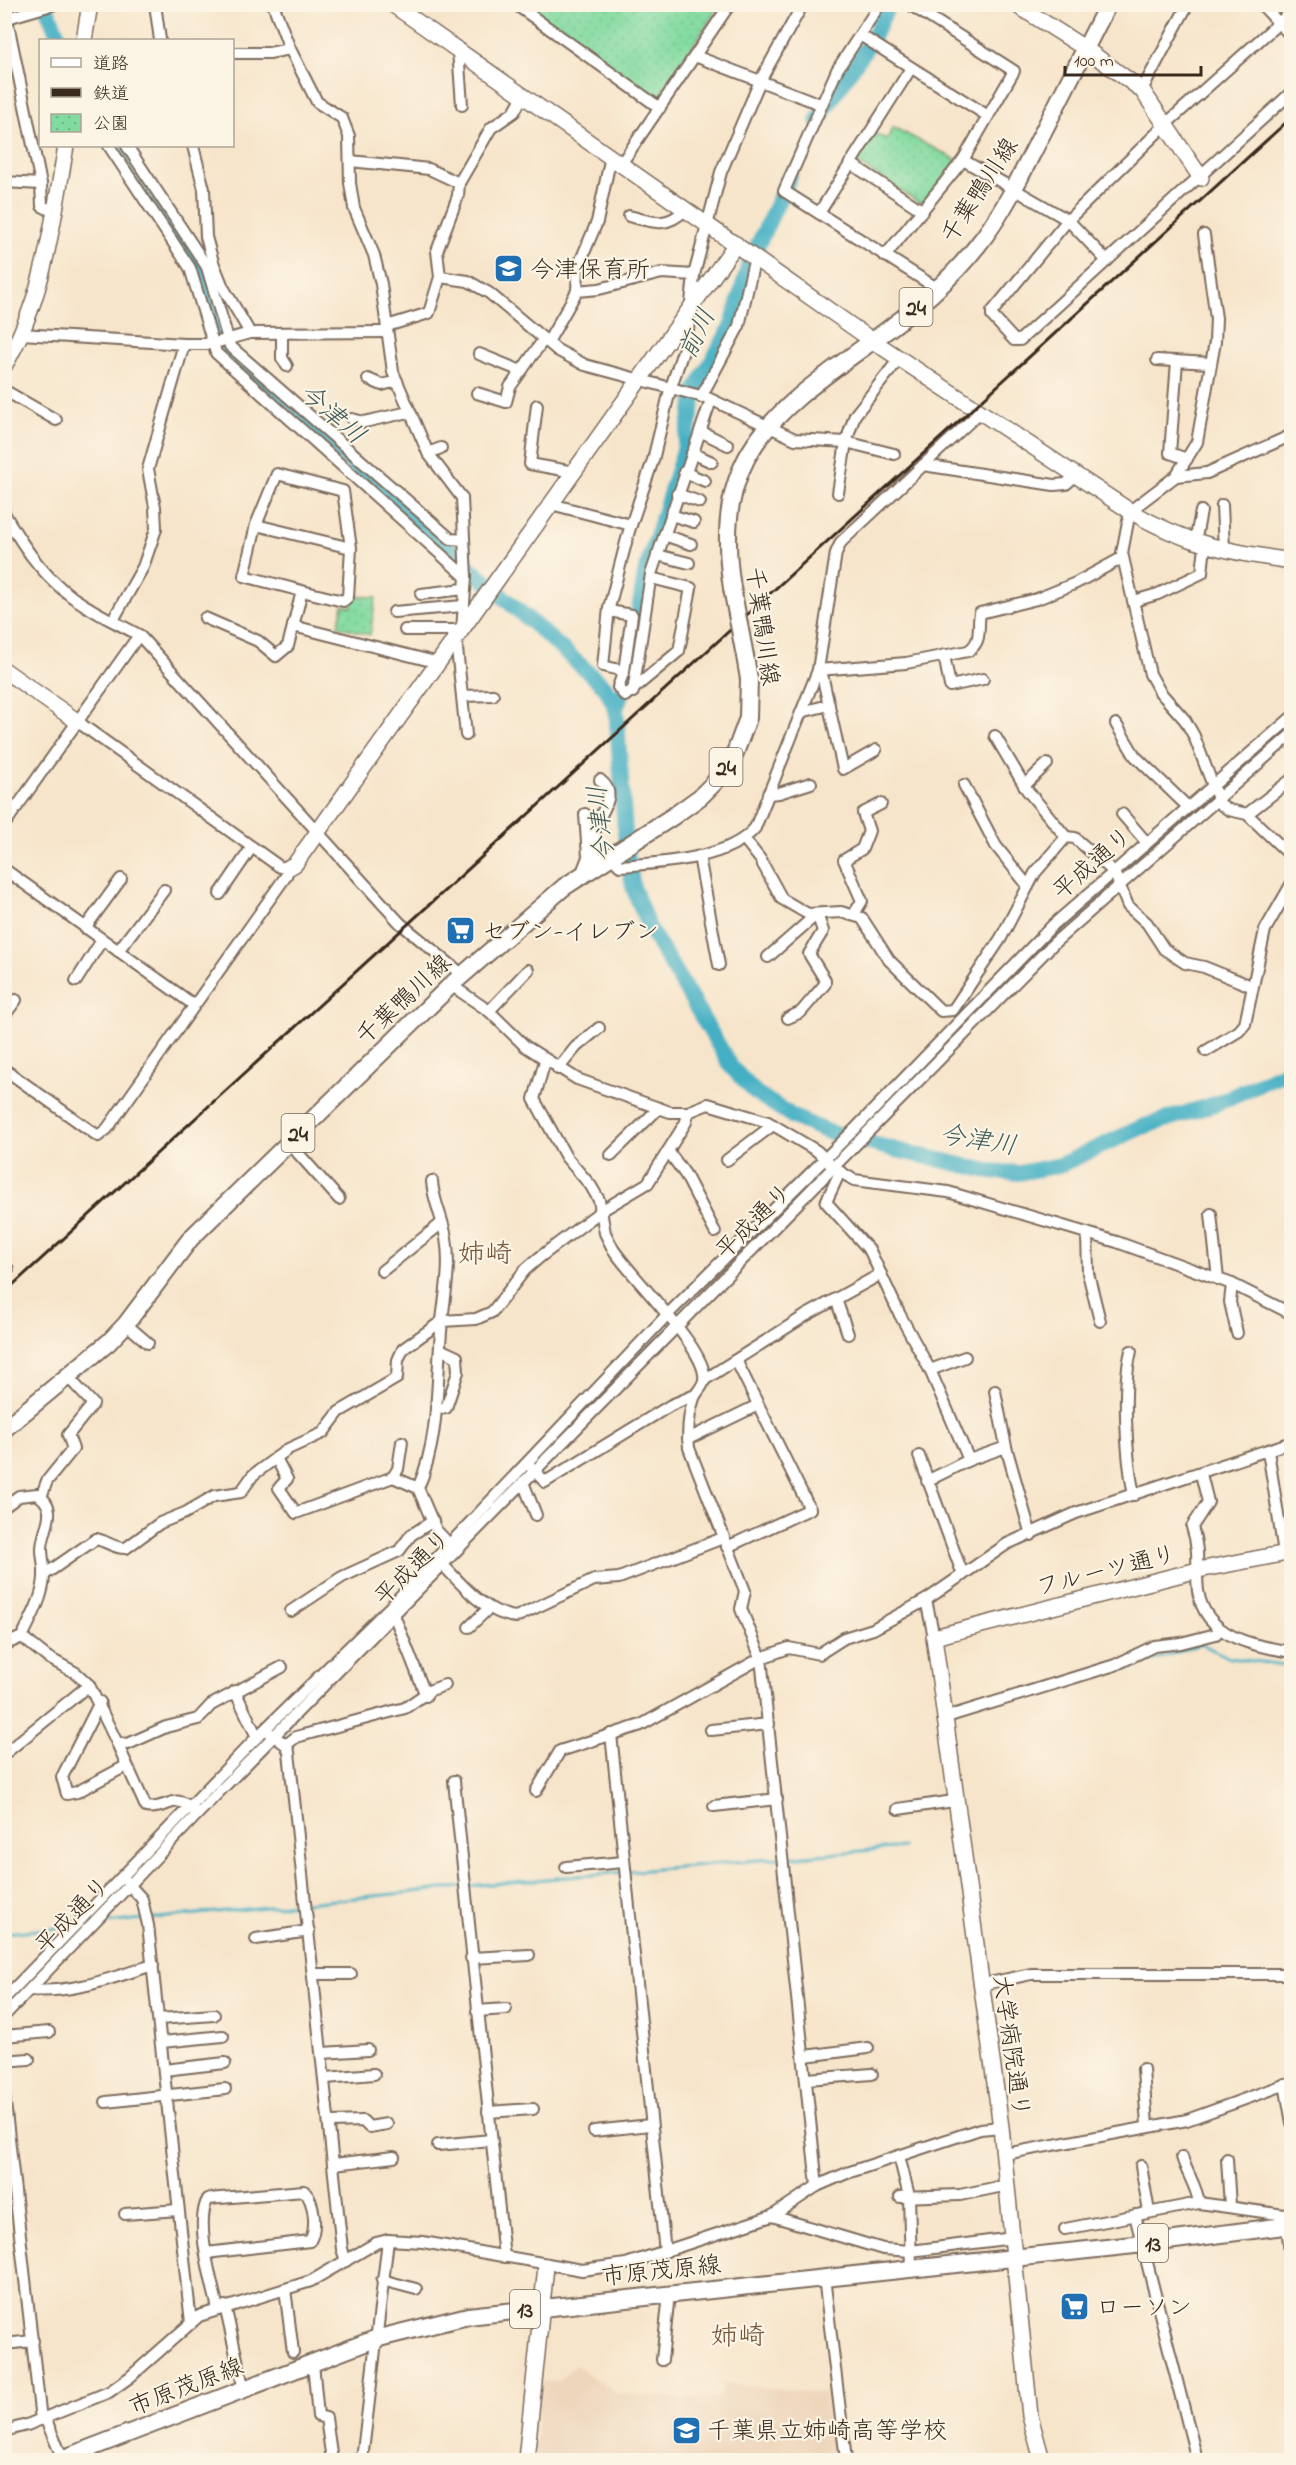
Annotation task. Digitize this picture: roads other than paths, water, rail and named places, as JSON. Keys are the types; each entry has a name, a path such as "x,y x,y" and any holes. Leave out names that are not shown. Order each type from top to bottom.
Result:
{"main road":[{"name":"千葉鴨川線","path":"4,1429 68,1377 126,1324 191,1238 457,980 540,905 581,875 609,862 636,839 700,797 715,782 735,753 748,718 749,679 732,588 727,530 731,501 749,451 766,428 808,388 873,341 938,289 984,237 1015,188 1108,4"},
{"name":"市原茂原線","path":"61,2460 375,2339 452,2319 540,2307 1144,2244 1291,2220"}],"street":[{"path":"54,212 42,206 41,184 9,18 55,4"},
{"path":"84,39 90,4"},
{"path":"155,4 160,39"},
{"path":"273,4 290,49 317,102 342,118 349,136 350,183 354,208 374,255 397,381 428,453 462,498 466,577 459,634 466,735"},
{"path":"392,4 524,94 899,359 1130,511 1174,535 1200,544 1292,561"},
{"path":"515,4 660,108"},
{"path":"477,393 506,402 510,387 546,340 577,291 578,267 597,222 616,160 660,108 730,4"},
{"path":"624,671 603,666 609,611 631,525 653,460 670,390 687,339 694,274 707,223 721,172 760,81 803,4"},
{"path":"880,4 837,70 820,104 784,191 938,289"},
{"path":"885,256 963,160 1014,71 909,4"},
{"path":"1015,4 1086,49 1142,90 1201,178"},
{"path":"1142,90 1188,4"},
{"path":"1261,4 1292,37"},
{"path":"1292,11 1166,124 1068,220 992,312 992,316 1014,340 1020,340 1201,178 1292,92"},
{"path":"860,35 987,116"},
{"path":"234,53 268,53 290,49"},
{"path":"459,50 462,105"},
{"path":"695,56 820,104"},
{"path":"819,213 911,68"},
{"path":"21,334 211,344 250,333 386,329 429,313 440,277 437,251 458,196 459,183 491,128 514,112 524,94"},
{"path":"4,366 21,334 39,287 66,147"},
{"path":"110,147 190,268 211,344 216,352 466,577"},
{"path":"128,147 207,267 230,346 451,539 464,540"},
{"path":"193,147 204,189 206,237 213,262 223,287 250,333"},
{"path":"963,160 1068,220 1107,261"},
{"path":"350,161 429,169 459,183"},
{"path":"850,163 923,211"},
{"path":"4,182 41,184"},
{"path":"629,216 656,223 674,221 687,209"},
{"path":"1204,235 1216,318 1197,442 1176,476 1130,511 1124,535 1122,558 1150,674 1160,692 1185,720 1194,736 1220,804 1229,810 1247,814 1292,856"},
{"path":"4,670 280,867 288,868 295,864 736,244"},
{"path":"633,692 651,578 657,555 700,431 706,398 739,326 755,257"},
{"path":"577,291 599,289 662,273 694,274"},
{"path":"440,277 468,281 482,289 546,340 585,365 706,398 766,428 795,439 846,442 894,454"},
{"path":"282,333 282,358 288,366"},
{"path":"112,620 143,567 156,529 155,507 148,469 184,344"},
{"path":"479,354 521,371"},
{"path":"838,493 846,442 855,415 899,359"},
{"path":"1157,360 1210,363"},
{"path":"1177,361 1170,453 1187,459"},
{"path":"368,380 382,385 397,381"},
{"path":"4,390 56,420"},
{"path":"537,405 530,464 574,472"},
{"path":"352,419 364,422 409,412"},
{"path":"600,780 608,790 608,802 595,830 609,862 638,865 699,856 745,840 755,828 820,670 836,554 841,542 980,413"},
{"path":"700,431 728,445"},
{"path":"1176,476 1208,473 1292,435"},
{"path":"428,453 441,448"},
{"path":"692,453 712,462"},
{"path":"924,465 1054,485 1066,483 1076,476"},
{"path":"684,472 705,481"},
{"path":"277,474 343,491 351,548 348,597 343,601 243,576 256,525 277,474"},
{"path":"677,494 700,502"},
{"path":"551,504 631,525"},
{"path":"1222,505 1224,550"},
{"path":"1134,601 1158,594 1202,573 1201,511"},
{"path":"4,513 39,567 63,590 138,635 404,927 522,1043 558,1069 577,1079 670,1112 688,1112 708,1104 773,1125 854,1180 948,1192 1087,1233 1232,1284 1292,1314"},
{"path":"670,515 694,522"},
{"path":"256,525 351,548"},
{"path":"664,535 691,544"},
{"path":"657,555 689,563"},
{"path":"820,670 906,663 968,651 975,646 979,637 980,613 1037,598 1076,583 1122,558"},
{"path":"609,611 632,615 624,671 618,687 625,696 633,692 679,651 692,588 651,578"},
{"path":"421,594 464,589"},
{"path":"205,618 258,641 276,656 288,646 302,591"},
{"path":"394,612 463,606"},
{"path":"293,626 439,663"},
{"path":"405,630 459,634"},
{"path":"4,825 138,635"},
{"path":"606,639 628,641"},
{"path":"944,655 950,686 983,679"},
{"path":"820,670 843,769 876,750"},
{"path":"462,696 493,695"},
{"path":"801,712 829,705"},
{"name":"平成通り","path":"194,1810 274,1737 444,1566 453,1548 530,1467 667,1315 855,1129 1053,925 1292,717"},
{"path":"1116,724 1135,756 1188,807"},
{"name":"平成通り","path":"4,2016 30,1990 126,1881 194,1810 261,1733 523,1482 530,1467 676,1327 814,1189 837,1170 867,1132 1053,943 1292,734"},
{"path":"995,736 1024,786 1066,837 1075,838 1114,872 1128,906 1147,923 1164,949 1185,963 1204,967 1251,986"},
{"path":"1024,786 1047,764"},
{"path":"1247,814 1292,779"},
{"path":"768,794 811,783"},
{"path":"964,785 996,846 1028,886"},
{"path":"854,914 862,901 844,860 862,849 869,831 863,813 880,804"},
{"path":"581,875 588,857 585,814"},
{"path":"1122,814 1147,843"},
{"path":"745,840 760,859 782,899 795,908 817,914 841,912 862,918 889,960 941,1011 951,1011 959,1004 973,977 1000,938 1028,886 1054,848 1066,837"},
{"path":"220,894 252,847"},
{"path":"699,856 719,964"},
{"path":"4,1069 98,1136 107,1129 286,876 288,868"},
{"path":"4,869 194,1005"},
{"path":"85,928 121,879"},
{"path":"1206,1051 1239,1031 1245,1024 1251,986 1265,930 1292,883"},
{"path":"118,951 164,890"},
{"path":"768,957 817,914"},
{"path":"788,1018 801,1012 825,984 825,980 809,954 823,931 817,914"},
{"path":"76,981 102,940"},
{"path":"489,1011 528,969"},
{"path":"4,1016 16,1000"},
{"path":"951,1011 969,1029"},
{"path":"558,1069 576,1047 599,1028"},
{"path":"530,1467 545,1482 671,1405 695,1395 704,1385 700,1360 613,1249 605,1233 601,1210 591,1186 566,1157 547,1119 536,1104 534,1099 545,1060"},
{"path":"611,1155 659,1108"},
{"path":"44,1575 96,1539 106,1541 116,1548 126,1548 160,1523 185,1513 214,1496 241,1492 253,1475 288,1449 323,1433 339,1412 397,1378 398,1360 403,1349 442,1321 476,1319 492,1312 525,1270 601,1210 648,1183 686,1122 688,1112"},
{"path":"727,1160 773,1125"},
{"path":"288,1142 339,1199"},
{"path":"668,1151 685,1174 715,1232"},
{"path":"826,1202 837,1170"},
{"path":"418,1488 428,1466 436,1409 442,1321 448,1279 446,1239 433,1196 432,1181"},
{"path":"814,1189 870,1251 900,1315 930,1370 969,1460"},
{"path":"1211,1214 1218,1279"},
{"path":"382,1270 442,1223"},
{"path":"1087,1233 1088,1273 1100,1321"},
{"path":"704,1380 881,1274"},
{"path":"1232,1284 1230,1302 1237,1333"},
{"path":"836,1299 848,1334"},
{"path":"126,1324 148,1342"},
{"path":"436,1409 447,1408 458,1372 457,1357 440,1349"},
{"path":"1131,1351 1126,1370 1128,1467 1134,1495"},
{"path":"930,1370 965,1357"},
{"path":"444,1566 489,1608 502,1616 516,1617 594,1580 619,1578 725,1542 810,1509 736,1360"},
{"path":"41,1497 47,1481 73,1449 68,1435 93,1404 68,1377"},
{"path":"995,1391 1006,1447 1031,1535"},
{"path":"695,1395 686,1428 693,1464 745,1591 741,1609 761,1658 817,2186"},
{"path":"688,1439 758,1405"},
{"path":"276,1458 287,1479 279,1488 296,1513 393,1477 398,1469 402,1442"},
{"path":"536,1791 560,1751 640,1725 761,1658 789,1648 819,1654 844,1638 873,1629 926,1600 1007,1544 1076,1513 1201,1474 1292,1442"},
{"path":"927,1481 969,1460 1006,1447"},
{"path":"1269,1451 1288,1553"},
{"path":"919,1456 963,1575"},
{"path":"1201,1474 1208,1502 1192,1527 1199,1555 1201,1601 1219,1629 1234,1639 1292,1652"},
{"path":"393,1477 418,1488 436,1530 453,1548"},
{"path":"523,1482 536,1515"},
{"path":"4,1507 19,1496 37,1494 50,1513 42,1547 44,1575 42,1594 22,1637 4,1645"},
{"path":"291,1611 342,1577 399,1551 411,1535 433,1521"},
{"name":"フルーツ通り","path":"934,1637 1198,1570 1288,1553"},
{"path":"926,1600 934,1637"},
{"path":"469,1627 489,1608"},
{"path":"394,1615 426,1696"},
{"path":"943,1718 1115,1665 1154,1646 1216,1634 1219,1629"},
{"path":"22,1637 47,1658 76,1673 89,1685 100,1702 126,1766 146,1807 152,1808 178,1800 194,1810"},
{"name":"大学病院通り","path":"934,1637 954,1801 1005,2154 1030,2416 1042,2460"},
{"path":"117,1743 128,1744 166,1727 198,1719 211,1705 282,1667"},
{"path":"4,1754 89,1685"},
{"path":"286,1745 296,1737 405,1708 426,1696 431,1690 446,1685"},
{"path":"235,1691 261,1733 274,1737 286,1745 289,1752 331,2122 342,2249 346,2260"},
{"path":"100,1702 62,1777 68,1794 77,1792 126,1766"},
{"path":"711,1730 769,1724"},
{"path":"611,1734 665,2252"},
{"path":"454,1781 504,2257"},
{"path":"714,1806 777,1799"},
{"path":"898,1809 954,1801"},
{"path":"566,1867 624,1863"},
{"path":"126,1881 142,1899 153,1965 191,2323"},
{"name":"平成通り","path":"6,1996 126,1881"},
{"path":"256,1939 309,1931"},
{"path":"471,1958 529,1955"},
{"path":"30,1990 42,1991 106,1982 153,1965"},
{"path":"315,1974 351,1974"},
{"path":"980,1985 1031,1974 1292,1974"},
{"path":"477,2011 506,2010"},
{"path":"159,2019 214,2015"},
{"path":"4,2036 49,2032"},
{"path":"162,2042 223,2036"},
{"path":"805,2056 868,2048"},
{"path":"323,2053 368,2050"},
{"path":"4,2061 29,2059"},
{"path":"164,2070 225,2063"},
{"path":"1143,2068 1147,2126"},
{"path":"326,2078 374,2074"},
{"path":"807,2079 872,2074"},
{"path":"1005,2154 1187,2120 1288,2083 1292,2123"},
{"path":"106,2102 225,2089"},
{"path":"4,2094 43,2419 61,2460"},
{"path":"488,2112 533,2109"},
{"path":"331,2122 363,2121 369,2127 387,2124"},
{"path":"594,2131 650,2125"},
{"path":"4,2431 43,2419 109,2392 130,2377 199,2316 221,2307 311,2281 346,2260 388,2240 423,2242 582,2270 626,2264 772,2216 817,2186 899,2156 980,2129 1001,2127"},
{"path":"438,2145 491,2140"},
{"path":"899,2156 911,2251 911,2268"},
{"path":"334,2164 394,2157"},
{"path":"1182,2157 1190,2180 1198,2190 1199,2203"},
{"path":"1227,2159 1230,2206"},
{"path":"1141,2166 1149,2212"},
{"path":"904,2197 960,2194 1008,2185"},
{"path":"206,2253 310,2241 314,2233 310,2198 304,2192 208,2199 202,2208 206,2253 243,2390"},
{"path":"1065,2229 1199,2203 1230,2206 1291,2220 1292,2270"},
{"path":"125,2214 178,2210"},
{"path":"1135,2215 1197,2460"},
{"path":"772,2216 883,2249 911,2251 1013,2238"},
{"path":"357,2460 362,2460 388,2240"},
{"path":"526,2460 546,2265"},
{"path":"824,2277 846,2460"},
{"path":"382,2280 416,2289"},
{"path":"285,2289 292,2352"},
{"path":"662,2360 669,2294"},
{"path":"4,2344 33,2341"},
{"path":"313,2363 318,2416 326,2418 332,2460"}],"waterway":[{"name":"今津川","path":"45,4 60,39"},
{"name":"前川","path":"817,121 872,39 889,4"},
{"name":"今津川","path":"120,147 199,269 219,346 605,687 616,709 626,846 633,887 648,926 732,1068 756,1093 795,1118 831,1133 989,1171 1019,1173 1060,1165 1142,1127 1218,1103 1292,1069"},
{"name":"前川","path":"616,707 626,685 645,574 684,450 696,390 732,325 749,264 790,176"},
{"path":"1128,1669 1201,1644 1230,1658 1292,1666"},
{"path":"785,1858 903,1847"},
{"path":"468,1886 779,1858"},
{"path":"149,1919 462,1887"},
{"path":"98,1924 143,1919"},
{"path":"4,1933 68,1927"}],"railway":[{"path":"4,1293 1292,117"}],"place":[{"name":"今津保育所","path":"509,269"},
{"name":"セブン-イレブン","path":"461,931"},
{"name":"ローソン","path":"1075,2307"},
{"name":"千葉県立姉崎高等学校","path":"686,2430"}],"district":[{"name":"姉崎","path":"485,1253"},
{"name":"姉崎","path":"738,2335"}]}
